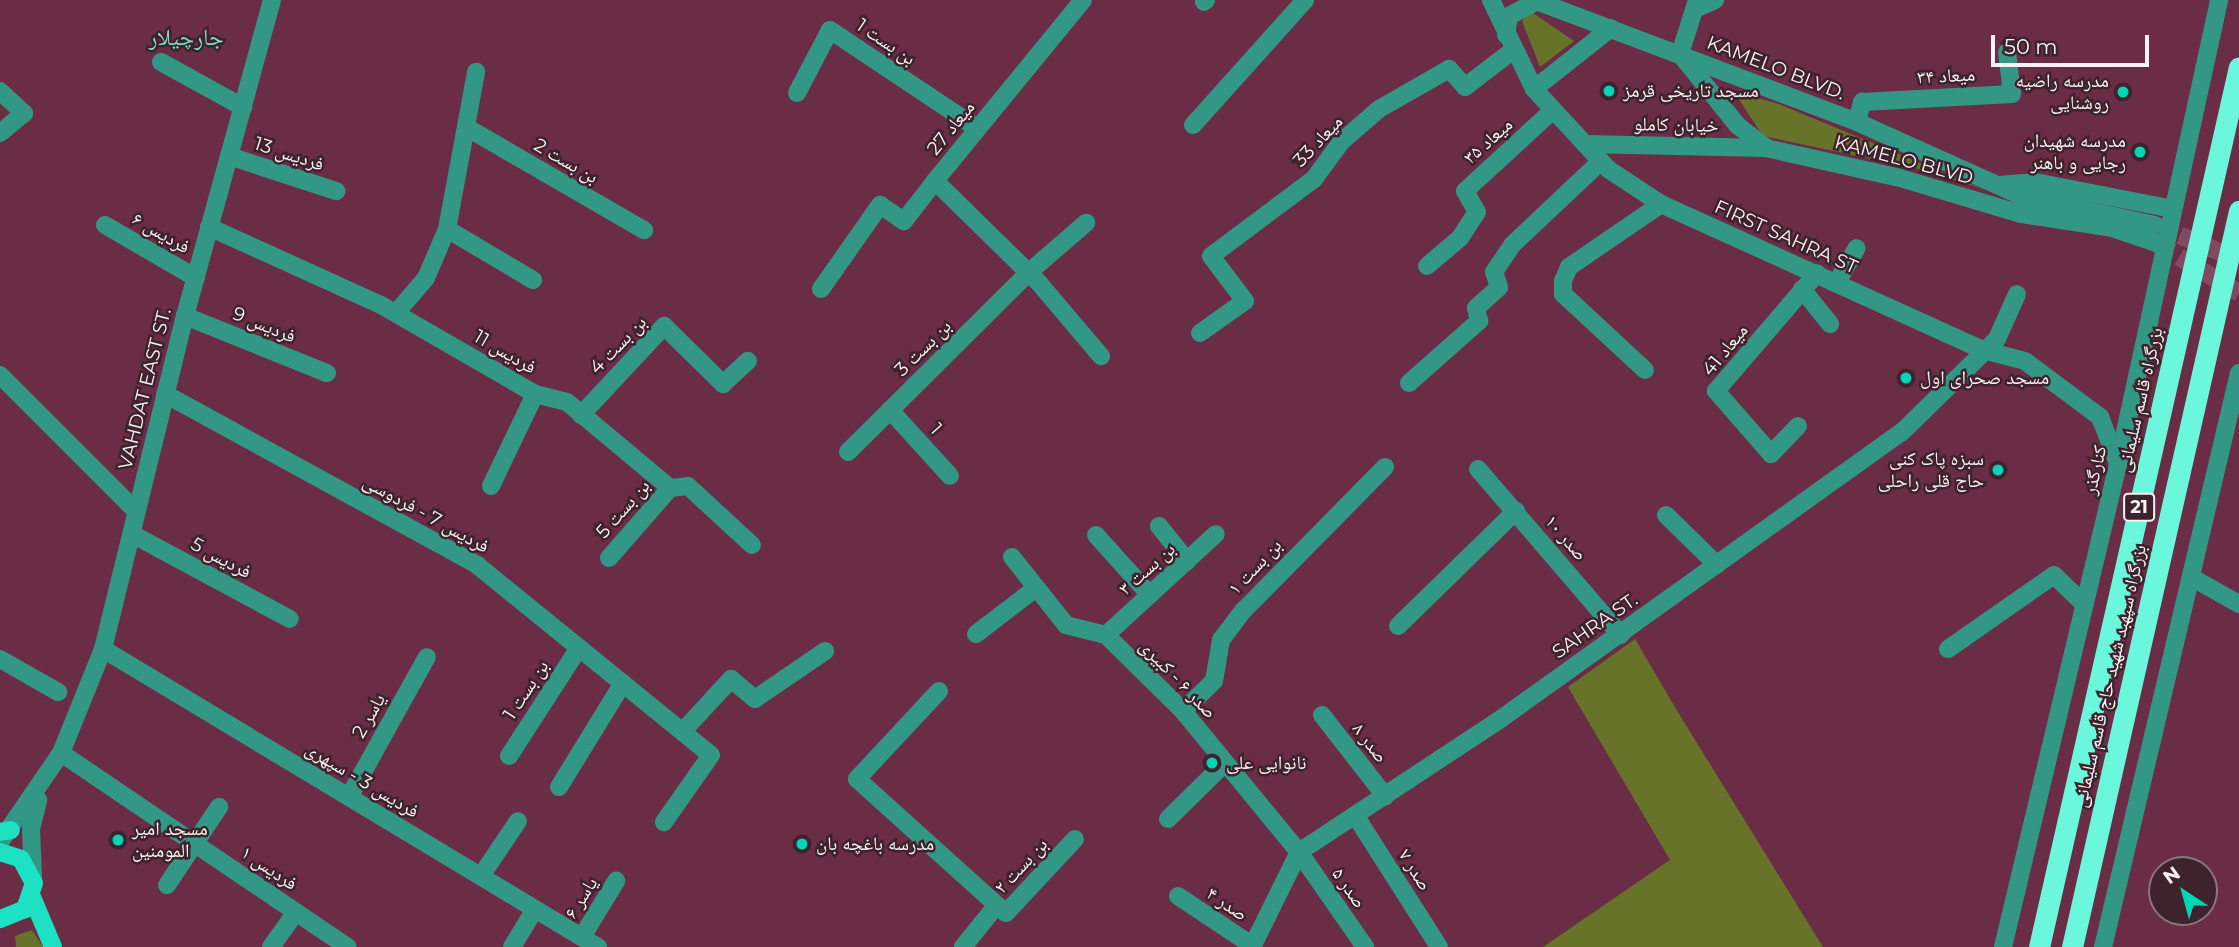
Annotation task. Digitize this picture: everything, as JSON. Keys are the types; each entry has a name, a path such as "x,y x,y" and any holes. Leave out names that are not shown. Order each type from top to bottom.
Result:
{"highway":[{"name":"بزرگراه قاسم سلیمانی","path":"2039,947 2239,67"},
{"name":"بزرگراه سپهبد شهید حاج قاسم سلیمانی","path":"2072,947 2239,211"}],"main road":[{"path":"0,852 21,859 33,876 32,897 53,947"},
{"path":"0,919 19,913 32,897"}],"street":[{"name":"VAHDAT EAST ST.","path":"44,783 61,753 103,649 185,316 272,0"},
{"name":"میعاد 27","path":"1028,273 935,181 1083,0"},
{"path":"1194,125 1305,0"},
{"name":"FIRST SAHRA ST","path":"1490,0 1509,44 1534,89 1601,160 1661,204 1983,350 2025,362 2101,417 2118,464"},
{"path":"1680,54 1696,4 1715,0"},
{"name":"کنارگذر","path":"2003,947 2118,464 2219,0"},
{"path":"1509,44 1509,16 1535,1"},
{"name":"KAMELO BLVD.","path":"1535,1 1857,122"},
{"path":"1534,89 1611,28"},
{"name":"بن بست 1","path":"797,93 831,30 977,128"},
{"name":"میعاد 33","path":"1199,333 1245,301 1211,256 1314,179 1341,142 1379,109 1449,69 1465,87 1509,44"},
{"name":"میعاد ۳۴","path":"1857,122 1862,102 2012,94 2007,52"},
{"name":"KAMELO BLVD","path":"1680,54 1737,125 1766,148 1900,178 2021,214 2156,234 2022,196 1857,122"},
{"path":"161,62 243,107"},
{"path":"396,313 426,278 447,229 476,72"},
{"path":"0,91 24,113 0,133"},
{"name":"میعاد ۳۵","path":"1427,266 1460,238 1477,212 1465,191 1552,111"},
{"name":"بن بست 2","path":"466,127 644,230"},
{"name":"خیابان کاملو","path":"1585,144 1766,148"},
{"name":"فردیس 13","path":"229,156 336,191"},
{"path":"1409,383 1479,321 1476,308 1499,287 1494,272 1512,245 1601,160"},
{"path":"821,289 880,205 904,221 935,181"},
{"name":"KAMELO BLVD","path":"1998,185 2035,181 2172,209"},
{"path":"1645,370 1563,294 1563,281 1569,267 1661,204"},
{"path":"1086,223 1028,273 1101,356"},
{"name":"فردیس ۶","path":"105,225 196,278"},
{"name":"فردیس 11","path":"209,227 396,313 535,394 567,402 670,488 688,486 752,545"},
{"path":"447,229 533,280"},
{"path":"1837,282 1857,248"},
{"name":"بن بست 3","path":"848,452 1028,273"},
{"name":"میعاد 41","path":"1798,426 1771,454 1716,391 1817,273"},
{"path":"1802,289 1830,324"},
{"name":"SAHRA ST.","path":"1299,852 1621,635 1902,432 1997,339 2017,294"},
{"name":"فردیس 9","path":"185,316 327,373"},
{"name":"بن بست 4","path":"581,415 664,326 723,384 748,361"},
{"path":"2103,947 2239,373"},
{"path":"0,375 136,511"},
{"name":"فردیس 7 - فردوسی","path":"165,394 477,565 711,755 664,822"},
{"path":"491,486 535,394"},
{"name":"1","path":"890,410 950,476"},
{"name":"بن بست ۱","path":"1183,711 1214,681 1221,640 1244,610 1385,467"},
{"name":"صدر ۱۰","path":"1478,469 1621,635"},
{"name":"بن بست 5","path":"609,558 670,488"},
{"path":"1398,625 1516,511"},
{"path":"1666,515 1717,565"},
{"path":"1159,526 1187,561"},
{"name":"فردیس 5","path":"132,534 290,619"},
{"path":"1096,534 1149,594"},
{"name":"بن بست ۳","path":"1106,635 1216,534"},
{"path":"1012,557 1066,625 1106,635"},
{"path":"1948,649 2054,575 2084,604"},
{"path":"2191,577 2239,604"},
{"path":"976,634 1036,588"},
{"name":"صدر ۶ - کبیری","path":"1106,635 1183,711 1299,852"},
{"name":"بن بست 1","path":"509,756 579,648"},
{"name":"فردیس 3 - سپهری","path":"103,649 598,947"},
{"path":"683,731 732,679 755,699 825,651"},
{"name":"یاسر 2","path":"349,797 426,657"},
{"path":"0,659 58,692"},
{"path":"559,787 623,683"},
{"path":"939,691 857,779 996,906 963,947"},
{"name":"صدر ۸","path":"1322,715 1385,796"},
{"name":"فردیس ۱","path":"61,753 348,947"},
{"path":"1168,819 1225,763"},
{"path":"4,835 44,783"},
{"path":"33,876 31,829 44,783"},
{"path":"167,885 219,807"},
{"name":"صدر ۷","path":"1355,815 1439,947"},
{"path":"481,876 518,821"},
{"name":"بن بست ۲","path":"996,906 1006,913 1075,839"},
{"path":"1253,947 1299,852"},
{"name":"صدر ۵","path":"1299,852 1365,947"},
{"name":"یاسر ۶","path":"582,937 617,881"},
{"name":"صدر ۴","path":"1178,896 1253,947"},
{"path":"512,947 535,909"},
{"path":"271,947 296,912"}],"green space":[{"path":"1530,11 1574,41 1540,67 1522,21"},
{"path":"1734,92 1776,103 1983,189 1924,170 1763,136"},
{"path":"1635,639 1823,947 1543,947 1670,860 1568,687"},
{"path":"32,930 43,947 16,947 15,936"}],"tunnel":[{"path":"2155,225 2239,260"},
{"path":"2156,243 2239,293"}],"place":[{"name":"مسجد تاریخی قرمز","path":"1609,91"},
{"name":"مدرسه راضیه روشنایی","path":"2123,92"},
{"name":"مدرسه شهیدان رجایی و باهنر","path":"2140,152"},
{"name":"مسجد صحرای اول","path":"1906,378"},
{"name":"سبزه پاک کنی حاج قلی راحلی","path":"1998,470"},
{"name":"نانوایی علی","path":"1212,763"},
{"name":"مسجد امیر المومنین","path":"118,840"},
{"name":"مدرسه باغچه بان","path":"802,844"}],"district":[{"name":"جارچیلار","path":"186,37"}]}
